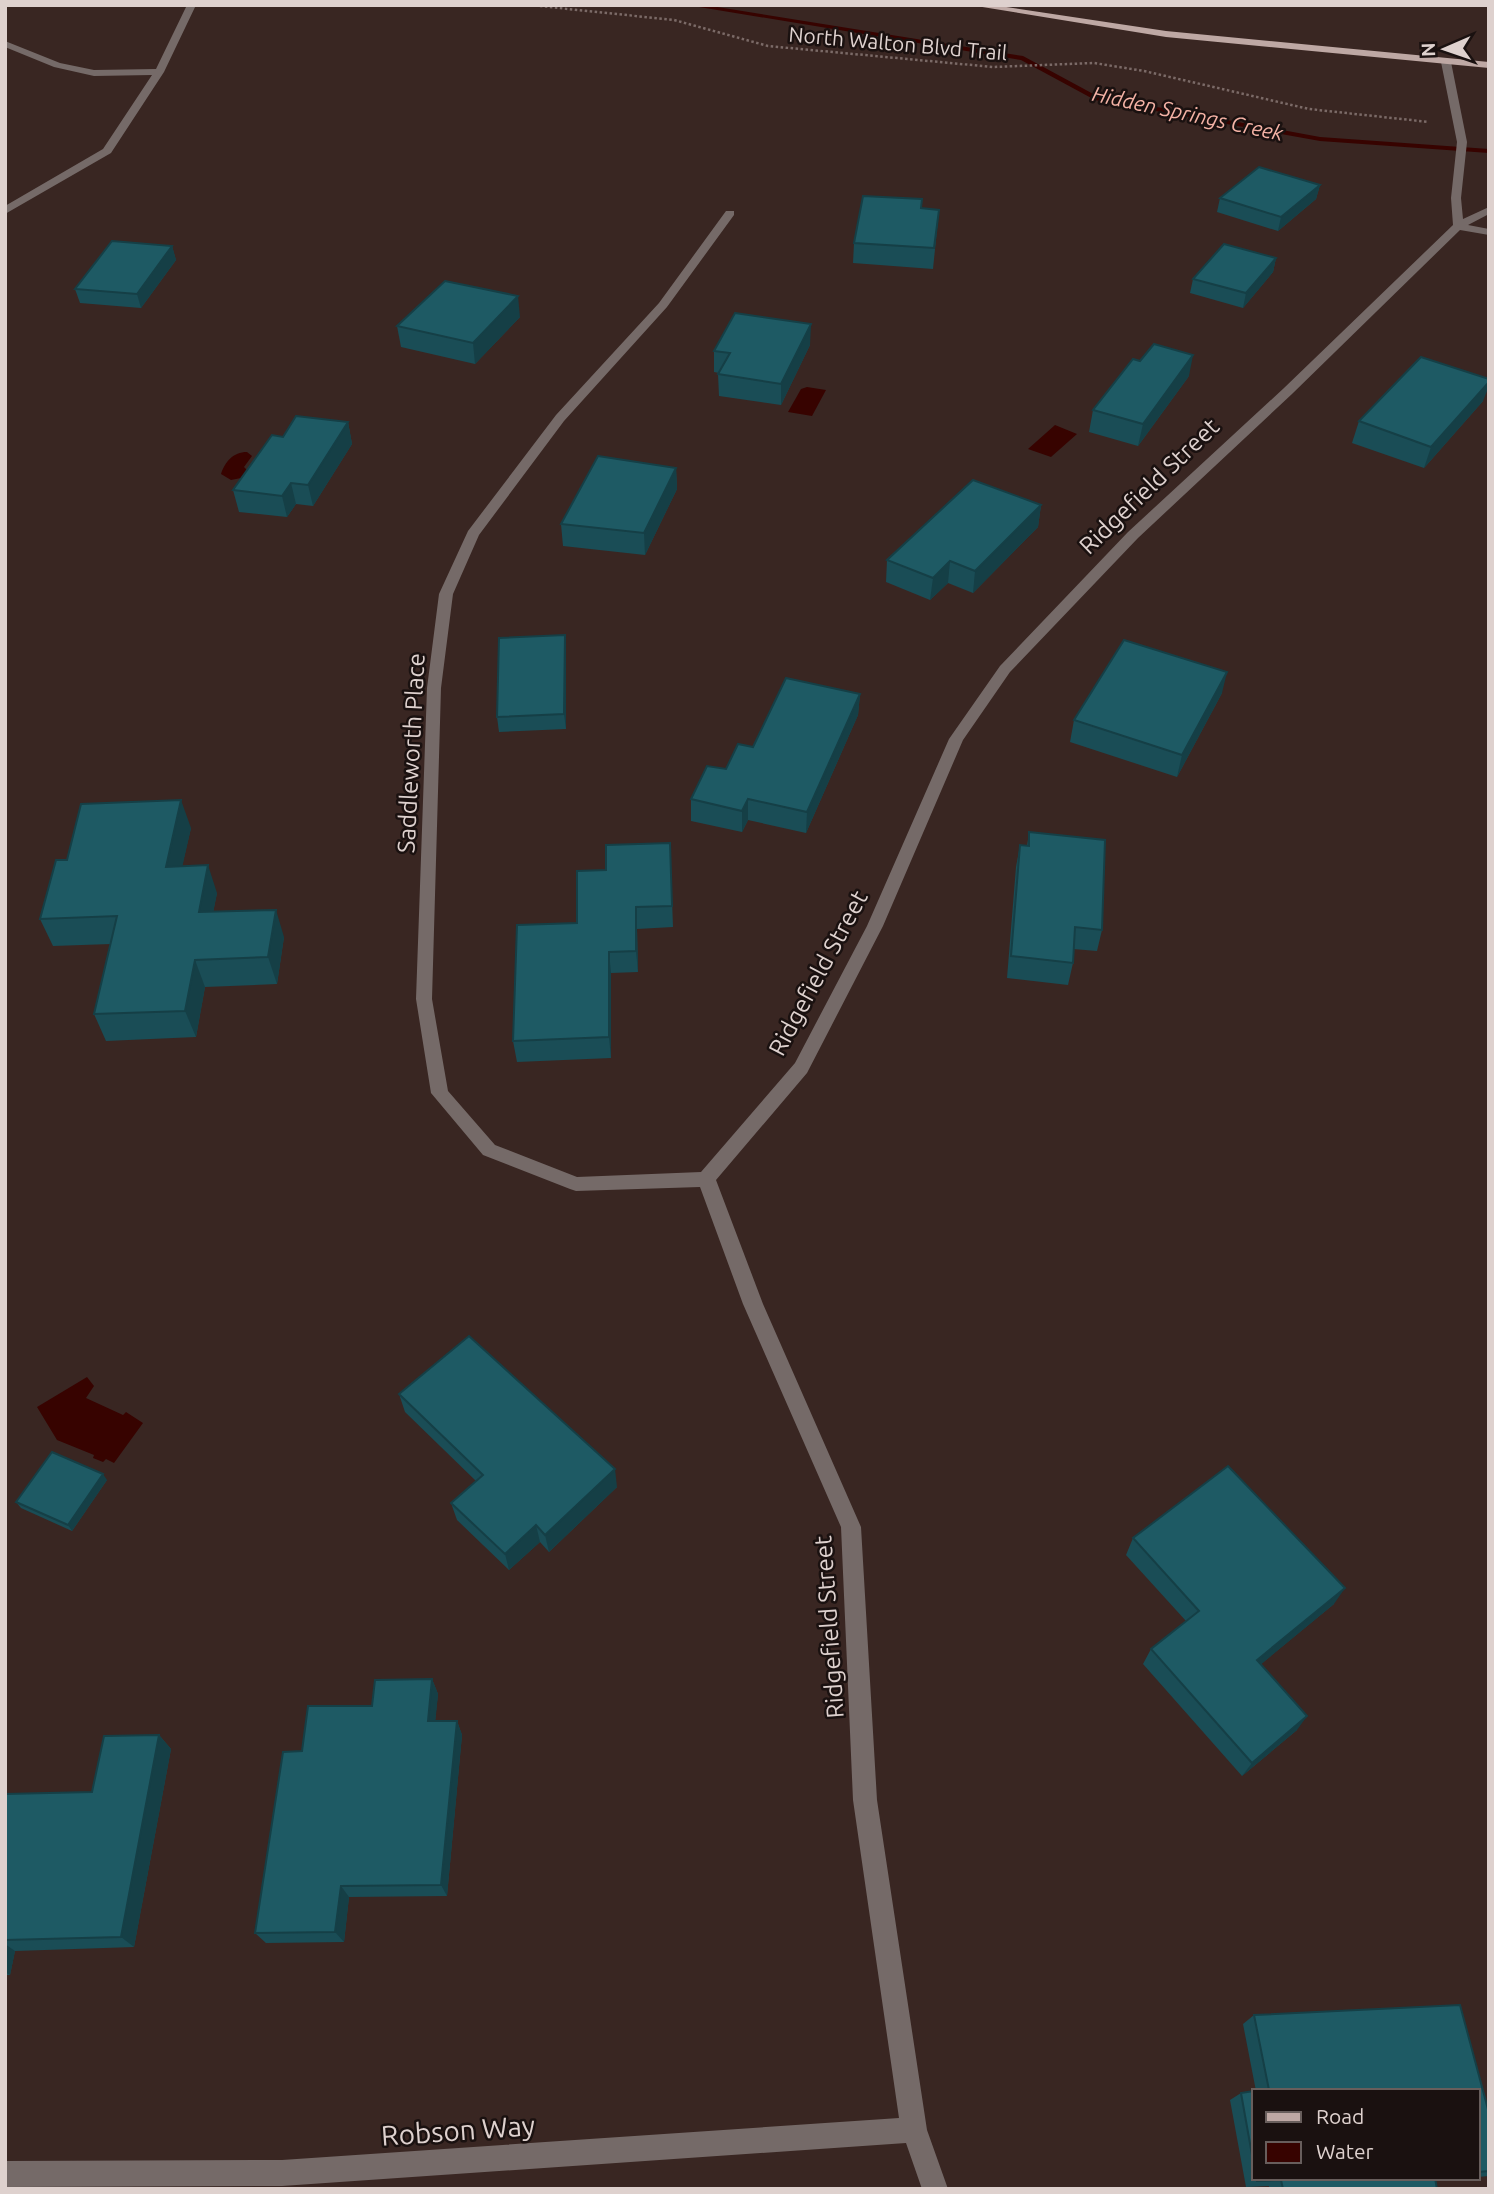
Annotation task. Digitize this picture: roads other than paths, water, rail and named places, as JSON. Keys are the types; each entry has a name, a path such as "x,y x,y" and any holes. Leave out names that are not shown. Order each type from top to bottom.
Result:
{"main road":[{"path":"974,5 1166,34 1489,65"}],"street":[{"path":"5,211 107,151 159,72 192,5"},
{"path":"5,44 57,65 94,73 159,72"},
{"path":"1447,62 1462,142 1456,198 1458,226 1489,232"},
{"name":"Ridgefield Street","path":"935,2189 914,2130 865,1800 850,1527 753,1304 706,1179 801,1068 875,926 956,739 1005,669 1133,535 1458,226 1489,210"},
{"name":"Saddleworth Place","path":"706,1179 576,1184 489,1150 440,1093 424,999 434,688 446,594 473,534 560,418 663,305 730,213"},
{"name":"Robson Way","path":"5,2174 282,2173 914,2130"}],"water":[{"path":"807,387 826,390 812,416 788,412 801,389"},
{"path":"1055,425 1077,434 1051,457 1028,449"},
{"path":"247,452 252,456 244,467 249,472 246,477 231,480 221,474 230,458"},
{"path":"87,1377 94,1386 86,1398 123,1415 126,1412 143,1423 114,1463 93,1458 94,1455 57,1440 37,1407"}],"waterway":[{"name":"Hidden Springs Creek","path":"690,5 1023,58 1095,98 1320,139 1489,151"}]}
